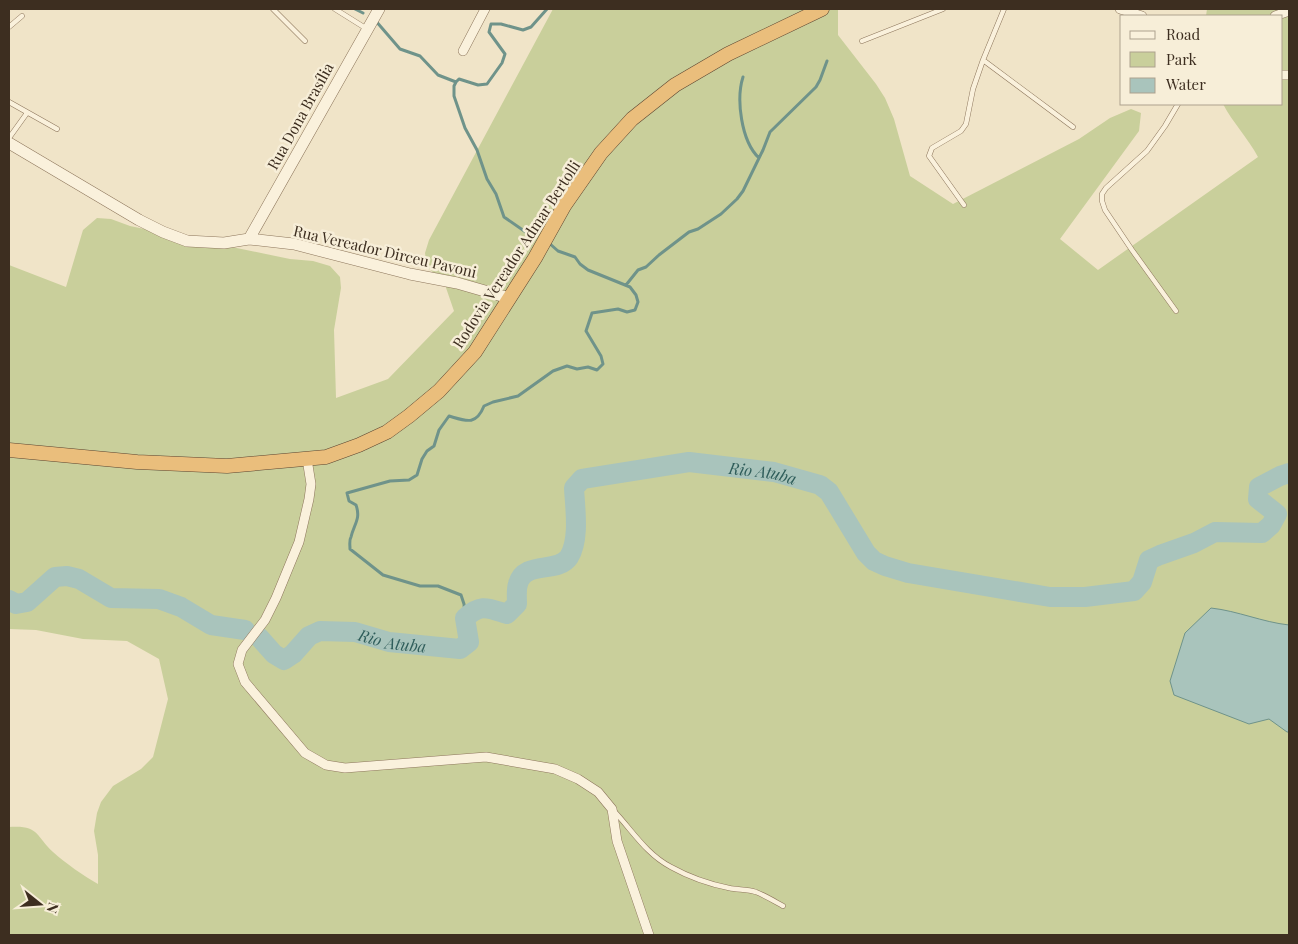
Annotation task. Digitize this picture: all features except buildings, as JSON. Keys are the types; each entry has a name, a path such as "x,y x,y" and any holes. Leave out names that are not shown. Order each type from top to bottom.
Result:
{"highway":[{"name":"Rodovia Vereador Admar Bertolli","path":"9,450 137,462 227,466 326,457 387,432 439,392 474,352 569,199 601,153 632,119 674,86 728,54 822,9"}],"street":[{"name":"Rua Dona Brasília","path":"249,239 379,9"},
{"path":"463,51 485,9"},
{"path":"1120,9 1139,15"},
{"name":"Rua Vereador Dirceu Pavoni","path":"9,143 139,220 162,232 187,241 224,243 249,239 294,244 410,274 457,283 509,298"},
{"path":"307,459 311,484 299,542 265,620 242,650 238,664 245,682 305,753 326,765 345,768 486,757 555,769 578,779 598,792 612,810 617,841 649,935"}],"lane":[{"path":"273,9 305,41"},
{"path":"335,9 367,29"},
{"path":"862,41 943,9"},
{"path":"964,205 928,156 932,148 961,131 966,124 973,89 1004,9"},
{"path":"9,27 22,16"},
{"path":"983,60 1073,127"},
{"path":"9,102 57,129"},
{"path":"1176,311 1105,210 1102,194 1147,150 1177,105"},
{"path":"9,138 27,113"},
{"path":"612,810 656,858 671,867 709,883 754,891 783,906"}],"green space":[{"path":"553,9 838,9 838,35 885,98 894,119 910,176 953,204 1079,139 1110,118 1131,109 1141,113 1139,131 1060,239 1098,270 1258,157 1224,105 1283,105 1283,15 1206,15 1207,9 1289,9 1289,935 9,935 9,827 26,828 36,832 58,856 98,884 98,855 94,831 101,802 113,786 141,769 153,757 168,699 159,659 127,641 83,639 36,630 9,629 9,265 66,287 83,230 97,218 111,219 130,226 290,259 313,261 330,266 340,277 341,288 334,330 336,398 388,379 454,311 444,282 427,267 425,253 429,240"}],"water":[{"path":"1211,608 1289,625 1289,732 1269,719 1249,724 1174,695 1170,681 1185,633"}],"waterway":[{"path":"355,9 363,13"},
{"path":"375,20 400,49 420,56 438,75 456,82 459,79 478,85 487,84 502,63 505,54 489,32 491,24 501,24 523,30 531,27 547,9"},
{"path":"626,285 638,270 646,267 689,232 698,229 721,214 737,199 743,191 770,132 816,87 827,61"},
{"path":"743,77 740,108 744,131 753,151 759,158"},
{"path":"456,82 454,96 465,128 477,150 487,179 496,194 504,217 530,235"},
{"path":"465,618 461,595 438,586 420,586 383,575 350,549 350,540 358,514 356,505 349,501 347,493 390,481 409,480 417,475 422,459 427,451 434,446 439,430 449,416 465,420 474,419 478,417 484,406 518,396 553,371 567,366 577,369 588,367 597,370 603,364 601,356 586,331 592,313 618,309 627,312 635,310 638,302 636,295 630,287 588,270 575,257 558,251 549,243"},
{"name":"Rio Atuba","path":"259,637 274,654 284,660 293,654 309,636 320,631 355,632 389,642 460,649 469,642 465,618 476,610 485,608 507,614 517,604 517,586 521,577 534,569 557,565 569,557 576,533 574,488 582,479 689,462 774,472 820,485 829,492 866,553 874,561 885,566 908,573 1050,597 1085,597 1134,591 1142,582 1149,560 1194,543 1215,532 1262,533 1271,525 1277,514 1258,499 1259,487 1289,473"},
{"name":"Rio Atuba","path":"9,600 16,604 27,602 55,577 67,576 79,579 111,598 159,599 181,607 211,625 245,630"}]}
